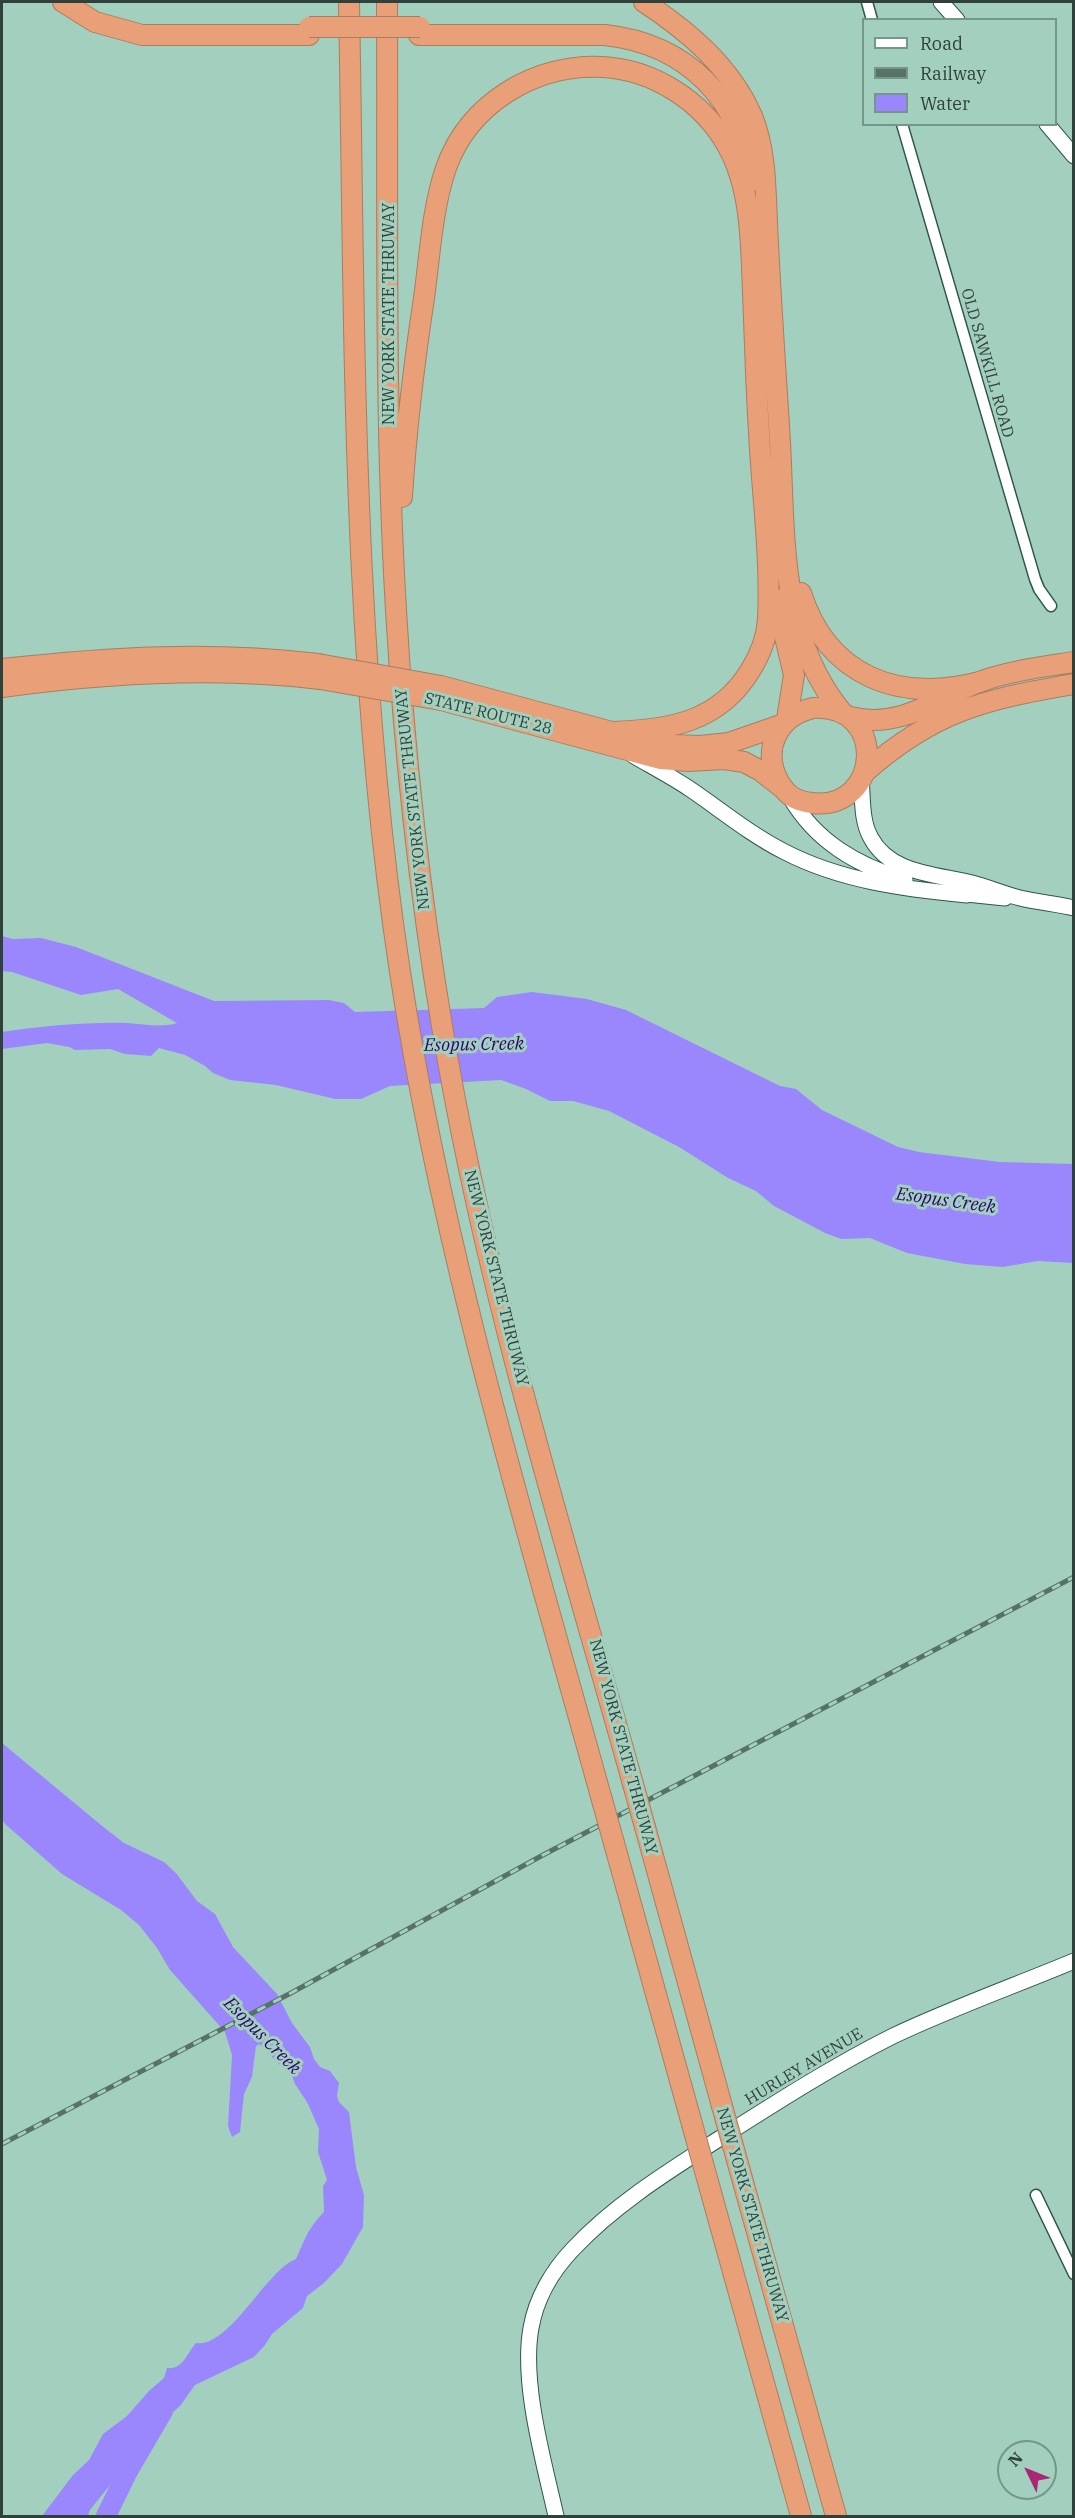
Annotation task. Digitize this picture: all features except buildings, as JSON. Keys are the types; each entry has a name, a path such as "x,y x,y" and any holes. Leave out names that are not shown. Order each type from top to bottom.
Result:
{"highway":[{"path":"63,2 95,22 142,35 309,31 605,35 642,42 674,57 710,85 737,124 750,168 752,203 750,230 759,432 768,558 768,620 763,646 749,673 730,696 706,714 677,726 643,731 612,732"},
{"path":"77,2 114,20 143,26 309,31"},
{"path":"343,2 351,76"},
{"name":"NEW YORK STATE THRUWAY","path":"350,2 355,431 362,612 377,793 399,969 431,1148 471,1325 801,2517"},
{"name":"NEW YORK STATE THRUWAY","path":"387,2 389,431 396,611 410,781 432,964 463,1141 504,1317 836,2517"},
{"path":"644,2 701,44 736,87 758,133 764,177 790,589 800,638 819,682 865,738 868,755 863,776"},
{"path":"419,31 602,26 659,39 692,56 729,92 753,136 764,177"},
{"path":"396,611 408,421 437,207 441,186 451,157 465,132 478,117 508,91 525,81 561,70 579,67 615,68 646,76 684,98 718,130 737,167 750,230"},
{"path":"784,515 797,579 807,610 823,639 840,658 867,676 899,687 944,690 1022,670 1074,662"},
{"path":"768,558 780,621 794,675 784,722 774,741 772,758 775,774 787,793 804,802 828,803 844,797 863,776 911,735 946,716 987,701 1074,684"},
{"name":"STATE ROUTE 28","path":"2,669 82,661 196,655 255,657 441,693 661,743 700,747 729,743 784,722"},
{"name":"STATE ROUTE 28","path":"2,687 147,674 319,671"},
{"path":"784,722 813,708 885,720 911,715 980,682"},
{"name":"STATE ROUTE 28","path":"441,693 621,749 675,760 724,759 744,762 761,771 787,793"}],"street":[{"path":"867,2 871,18"},
{"path":"941,2 955,18"},
{"name":"OLD SAWKILL ROAD","path":"903,126 1035,579 1051,606"},
{"path":"1049,126 1074,156"},
{"path":"621,749 689,788 760,838 797,858 856,878 927,891 1017,897"},
{"path":"863,776 866,826 870,837 883,853 910,870 977,884 1017,897 1074,908"},
{"path":"787,793 816,832 849,857 895,877 967,895"},
{"name":"HURLEY AVENUE","path":"556,2517 535,2417 529,2356 531,2328 539,2301 556,2270 571,2251 607,2217 640,2192 820,2076 896,2035 1074,1961"},
{"path":"1036,2195 1074,2274"}],"water":[{"path":"2,936 13,939 41,938 76,947 214,1001 329,1000 344,1003 355,1012 484,1008 497,997 532,992 587,999 626,1010 780,1086 796,1089 822,1110 898,1147 919,1152 1000,1162 1073,1164 1073,1263 1038,1261 1003,1267 965,1264 907,1253 870,1238 841,1239 774,1206 756,1191 728,1178 679,1147 609,1111 573,1101 550,1101 501,1080 390,1086 361,1099 335,1099 276,1085 230,1080 213,1073 185,1055 159,1048 151,1056 125,1054 110,1049 75,1050 47,1043 2,1049 2,1032 80,1024 158,1025 177,1023 118,989 81,995 12,972 2,971"},
{"path":"2,1743 124,1843 164,1862 176,1873 197,1901 215,1914 233,1947 277,1994 292,2023 310,2047 314,2059 320,2067 330,2071 339,2083 337,2096 339,2102 349,2112 356,2167 364,2195 363,2227 342,2264 324,2283 307,2296 303,2308 272,2334 254,2357 195,2385 180,2406 144,2438 90,2510 88,2516 42,2516 73,2475 89,2460 103,2434 127,2416 164,2378 167,2368 181,2364 196,2343 209,2341 222,2334 235,2322 272,2277 296,2259 310,2229 324,2212 323,2186 327,2180 318,2152 319,2129 307,2102 295,2084 287,2062 280,2065 260,2044 256,2046 252,2077 244,2094 240,2132 232,2137 228,2126 232,2055 225,2032 170,1970 139,1925 121,1910 62,1874 5,1824 2,1819"}],"waterway":[{"name":"Esopus Creek","path":"106,2516 127,2473 163,2411"}],"railway":[{"path":"2,2144 291,1993 543,1855 1074,1577"}]}
